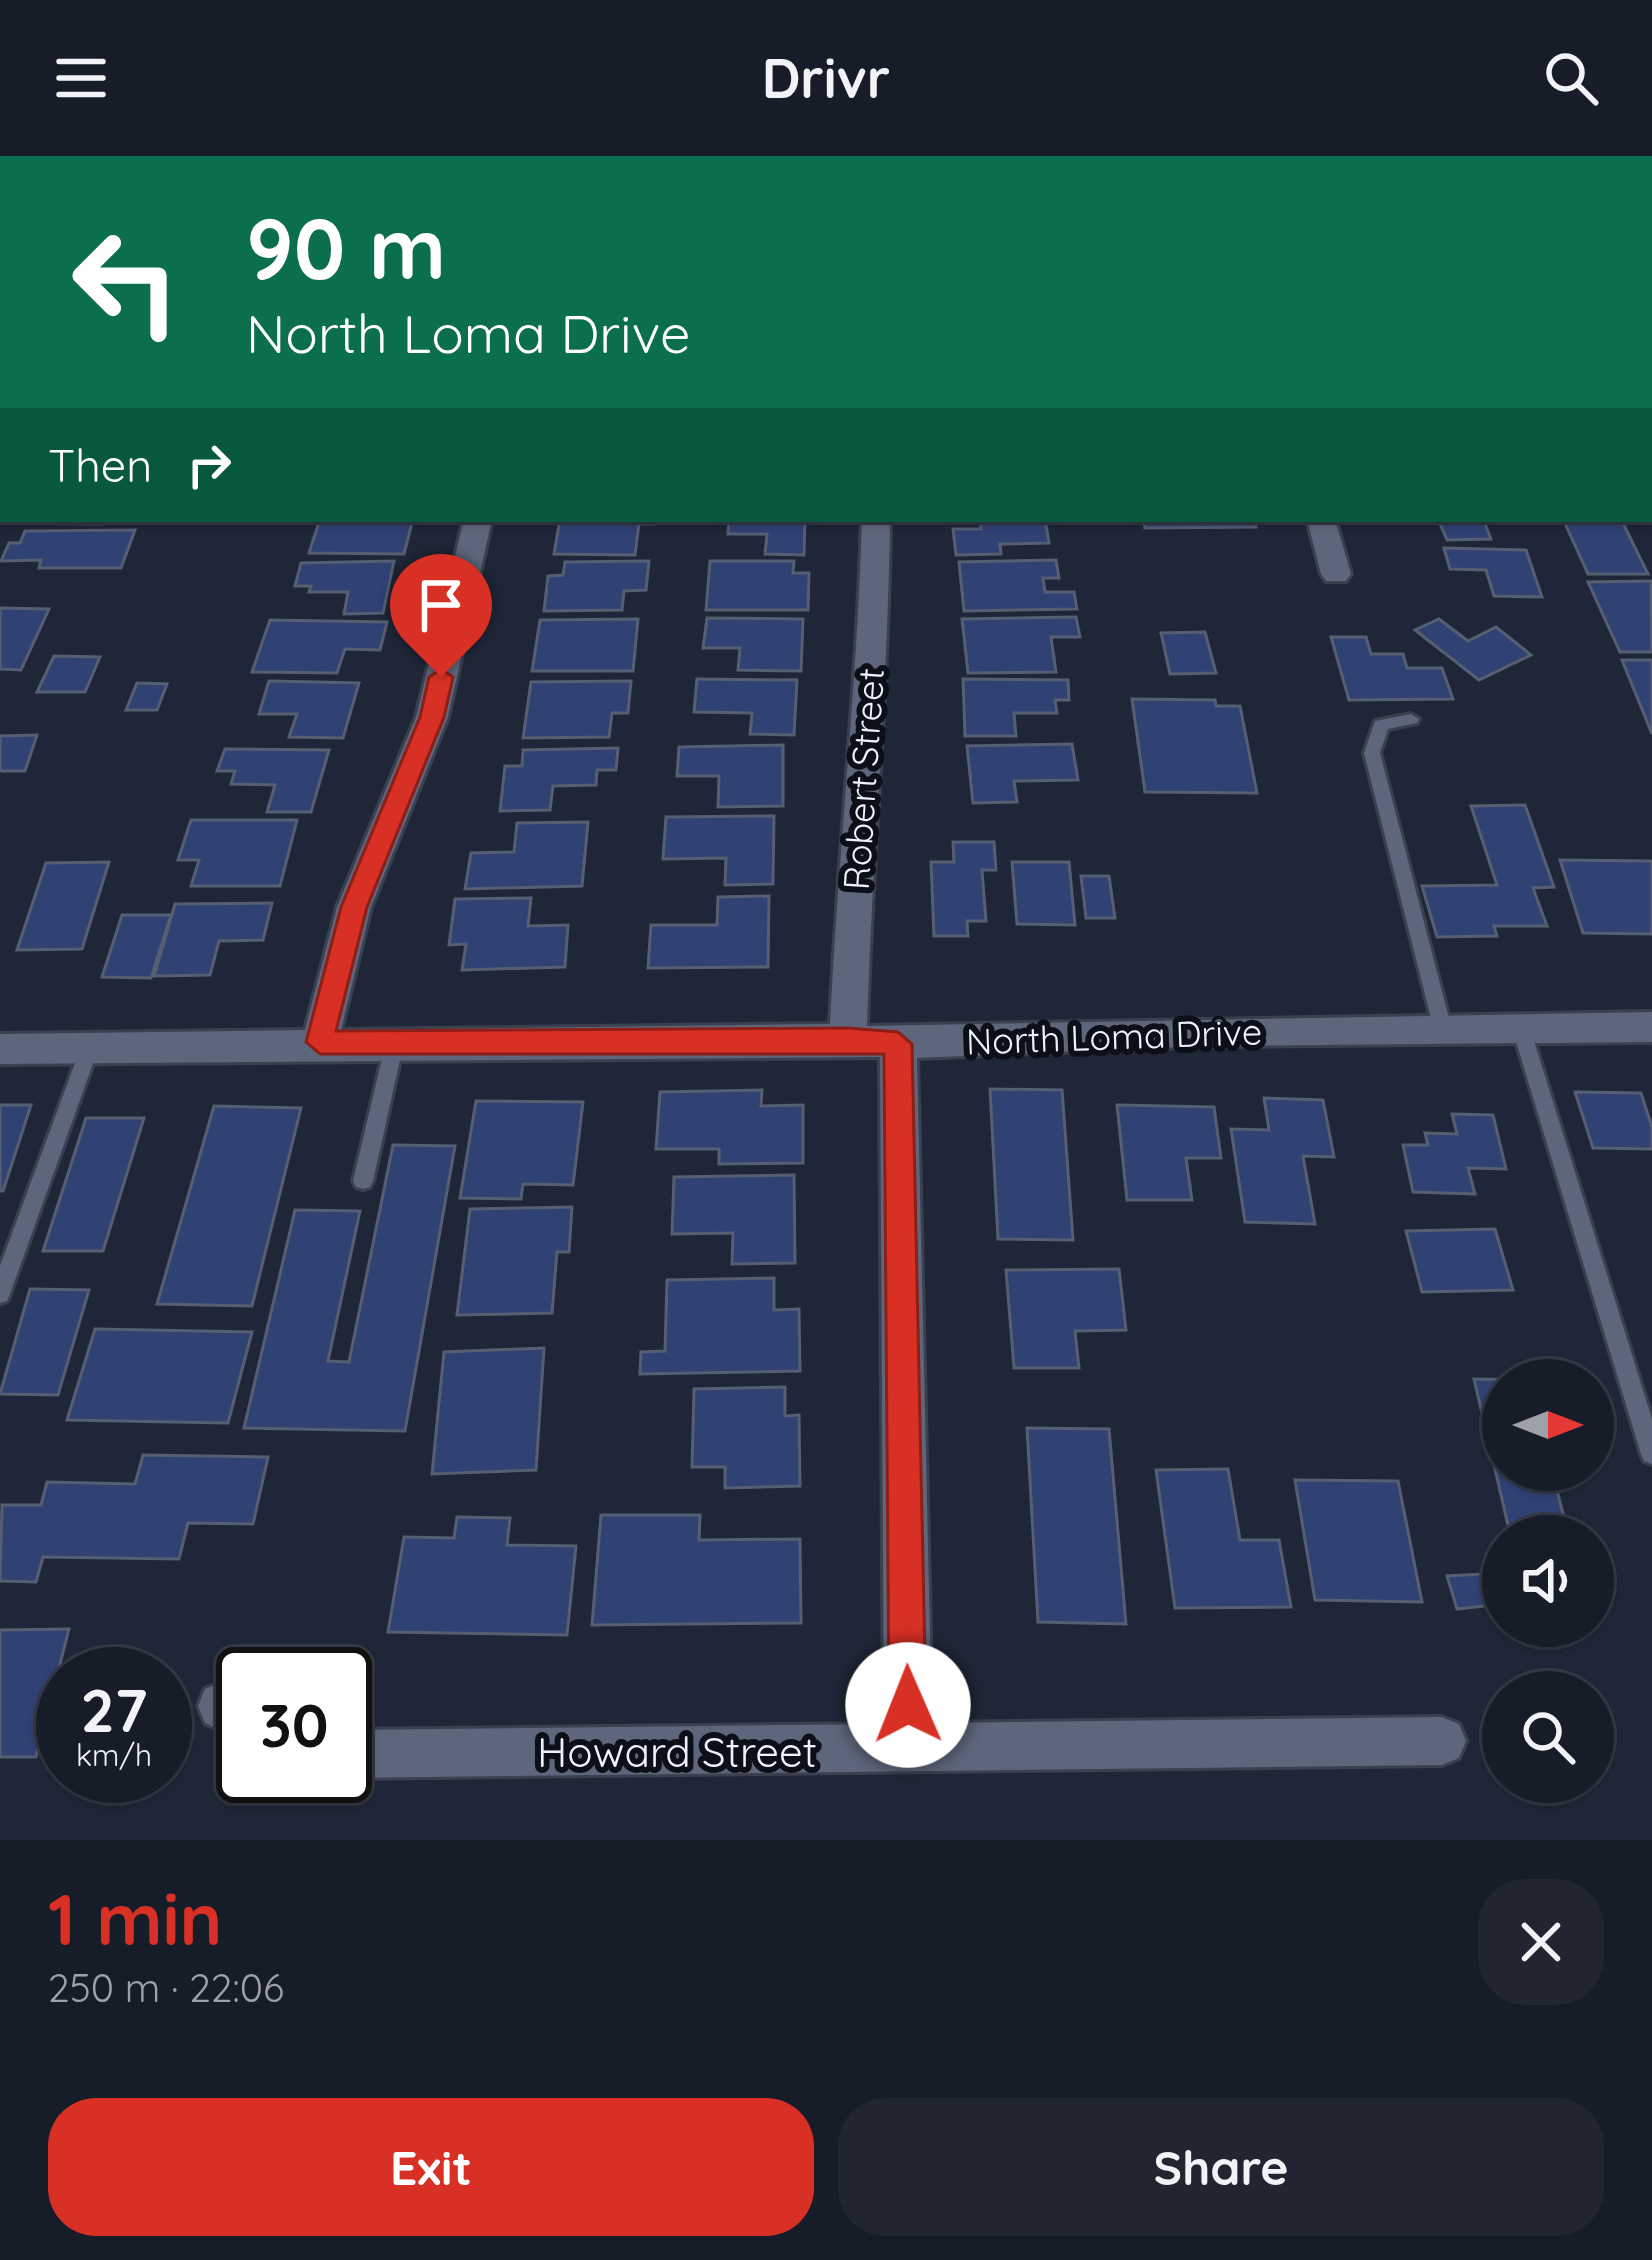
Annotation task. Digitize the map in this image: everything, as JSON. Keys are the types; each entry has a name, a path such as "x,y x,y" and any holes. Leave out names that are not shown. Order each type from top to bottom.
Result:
{"street":[{"path":"320,1042 354,907 432,717 477,522"},
{"name":"Robert Street","path":"848,1039 857,808 872,694 876,522"},
{"path":"1322,522 1336,574"},
{"name":"North Loma Drive","path":"0,1049 848,1039 898,1044 1203,1031 1652,1027"},
{"path":"898,1044 908,1749"},
{"name":"Howard Street","path":"372,1754 1442,1741"}],"lane":[{"path":"1411,719 1382,725 1372,753 1443,1030"},
{"path":"1522,1028 1652,1454"},
{"path":"363,1181 395,1042"},
{"path":"0,1294 89,1047"}],"building":[{"path":"6,522 103,522 102,524"},
{"path":"319,522 412,522 404,554 309,553"},
{"path":"559,522 654,522 639,524 635,555 554,554"},
{"path":"729,522 805,522 804,555 765,554 767,534 728,534"},
{"path":"980,522 1046,522 1049,543 1000,544 1001,554 956,555 953,529 981,529"},
{"path":"1144,522 1255,522 1256,527 1145,528"},
{"path":"1439,522 1484,522 1491,539 1447,540"},
{"path":"1564,522 1622,522 1648,574 1588,574"},
{"path":"135,530 121,568 39,568 41,560 1,561 9,543 20,543 25,531"},
{"path":"1444,548 1526,550 1542,597 1494,596 1486,570 1450,569"},
{"path":"1056,560 1059,578 1043,578 1045,592 1074,592 1077,609 964,611 959,562"},
{"path":"394,561 383,613 344,614 348,592 309,592 311,586 295,586 301,563"},
{"path":"649,561 646,590 624,591 622,610 544,611 548,576 563,575 565,562"},
{"path":"710,561 794,561 793,573 809,573 808,610 706,610"},
{"path":"1651,581 1652,652 1620,652 1588,582"},
{"path":"0,608 49,609 21,670 0,669"},
{"path":"1076,617 1080,637 1051,637 1056,672 968,673 962,619"},
{"path":"707,618 803,619 801,671 738,670 740,648 703,648"},
{"path":"638,619 633,671 532,671 540,620"},
{"path":"1439,619 1468,641 1496,627 1531,655 1479,680 1415,630"},
{"path":"270,620 387,622 380,650 345,649 337,673 252,672"},
{"path":"1205,632 1216,673 1170,674 1161,633"},
{"path":"1331,637 1366,637 1371,654 1403,654 1407,668 1442,668 1453,699 1349,700"},
{"path":"54,656 100,657 85,692 37,692"},
{"path":"1622,660 1652,660 1652,734"},
{"path":"697,679 797,680 794,735 750,734 752,713 694,712"},
{"path":"963,679 1068,680 1069,700 1055,700 1057,713 1014,713 1016,736 965,736"},
{"path":"269,681 359,683 343,738 289,737 297,714 259,714"},
{"path":"631,681 628,713 612,713 609,737 523,738 531,682"},
{"path":"137,683 167,684 157,710 126,710"},
{"path":"1132,699 1215,700 1216,706 1240,706 1257,793 1145,792"},
{"path":"37,735 25,771 0,771 0,736"},
{"path":"1072,744 1078,780 1014,781 1017,802 973,803 967,746"},
{"path":"783,745 783,806 718,807 719,776 677,776 679,747"},
{"path":"618,748 616,770 597,770 596,785 553,786 550,810 500,811 505,766 522,766 523,750"},
{"path":"225,749 329,750 311,812 267,812 275,785 231,784 235,771 217,771"},
{"path":"1525,805 1554,887 1533,888 1547,926 1494,926 1497,936 1437,937 1422,886 1497,885 1471,806"},
{"path":"774,816 773,884 725,885 726,858 663,859 666,817"},
{"path":"191,820 297,820 280,886 191,886 199,860 178,860"},
{"path":"588,822 582,886 465,889 471,853 514,852 517,823"},
{"path":"953,842 994,842 996,870 982,870 986,921 967,921 968,936 934,936 931,862 954,862"},
{"path":"1560,860 1652,861 1652,934 1583,933"},
{"path":"109,862 82,949 17,950 46,863"},
{"path":"1012,862 1069,862 1075,925 1017,924"},
{"path":"1081,876 1109,876 1115,918 1086,918"},
{"path":"769,896 768,967 648,968 651,925 717,925 718,897"},
{"path":"531,898 528,926 568,925 565,967 462,970 466,944 449,945 455,899"},
{"path":"272,903 263,940 219,941 210,975 154,976 175,904"},
{"path":"122,915 171,915 151,978 102,977"},
{"path":"990,1089 1062,1090 1073,1240 998,1239"},
{"path":"762,1090 761,1106 803,1105 803,1163 719,1164 719,1149 656,1149 660,1092"},
{"path":"1575,1092 1641,1093 1652,1127 1652,1149 1593,1148"},
{"path":"1264,1098 1323,1100 1334,1157 1303,1156 1315,1224 1245,1222 1231,1129 1269,1130"},
{"path":"476,1101 583,1102 573,1185 523,1184 521,1199 460,1198"},
{"path":"0,1105 31,1105 3,1191 0,1191"},
{"path":"1117,1105 1214,1107 1221,1158 1186,1158 1192,1200 1127,1200"},
{"path":"214,1106 301,1108 252,1306 157,1304"},
{"path":"1452,1114 1493,1115 1506,1169 1468,1168 1475,1194 1413,1192 1403,1145 1428,1145 1425,1133 1457,1134"},
{"path":"86,1118 144,1118 103,1251 43,1251"},
{"path":"393,1145 455,1146 405,1431 244,1428 295,1210 360,1211 328,1361 349,1362"},
{"path":"794,1175 795,1263 732,1264 733,1233 672,1234 674,1177"},
{"path":"572,1207 569,1252 557,1252 552,1313 457,1315 470,1209"},
{"path":"1495,1229 1513,1290 1422,1292 1406,1231"},
{"path":"1119,1269 1126,1330 1075,1331 1079,1368 1014,1368 1006,1270"},
{"path":"774,1278 774,1310 799,1309 800,1371 640,1374 641,1352 665,1351 667,1280"},
{"path":"30,1289 89,1290 58,1395 0,1394"},
{"path":"95,1329 252,1332 228,1423 67,1420"},
{"path":"544,1348 536,1470 432,1474 444,1352"},
{"path":"1474,1379 1482,1379 1482,1413"},
{"path":"785,1387 785,1416 799,1415 800,1486 725,1488 725,1467 692,1467 694,1389"},
{"path":"1027,1428 1109,1429 1126,1624 1038,1622"},
{"path":"143,1455 268,1457 253,1524 188,1523 179,1559 43,1557 36,1582 0,1581 2,1505 41,1505 47,1482 135,1484"},
{"path":"1228,1469 1240,1540 1279,1540 1291,1607 1175,1608 1156,1470"},
{"path":"1295,1480 1398,1481 1422,1602 1315,1600"},
{"path":"1500,1491 1557,1491 1563,1515 1506,1515"},
{"path":"601,1515 700,1515 699,1540 800,1539 801,1623 592,1625"},
{"path":"457,1517 510,1518 507,1545 576,1546 567,1635 388,1632 404,1537 454,1538"},
{"path":"1482,1574 1482,1606 1457,1609 1447,1576"},
{"path":"69,1629 64,1647 36,1647 36,1757 0,1757 0,1630"}],"route":[{"path":"441,677 432,717 354,907 320,1042 848,1039 898,1044 908,1705"}]}
